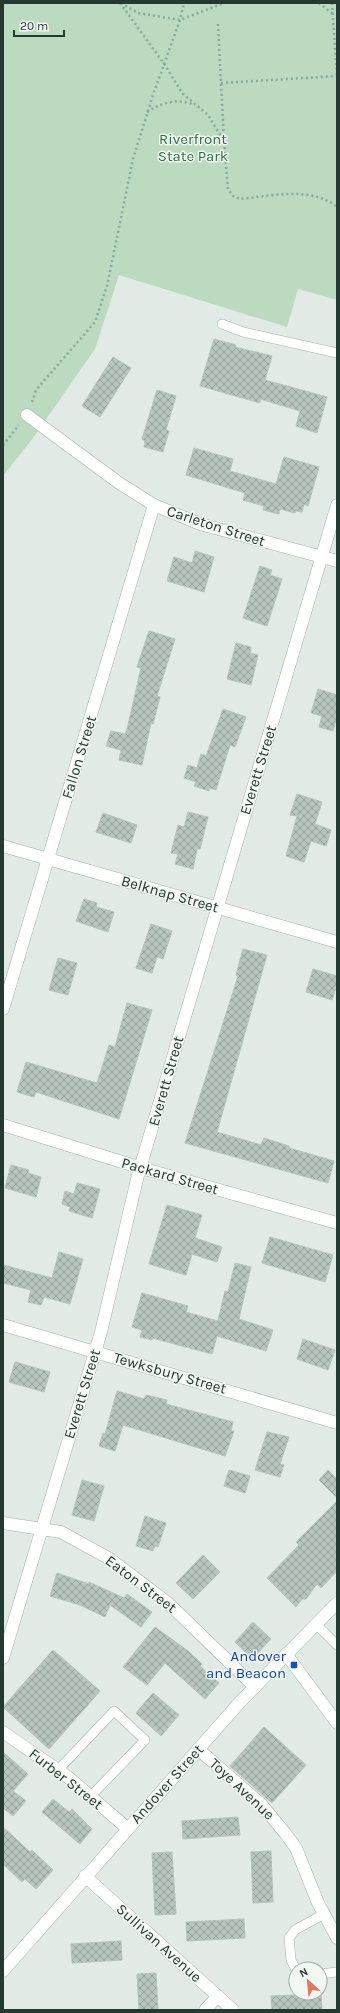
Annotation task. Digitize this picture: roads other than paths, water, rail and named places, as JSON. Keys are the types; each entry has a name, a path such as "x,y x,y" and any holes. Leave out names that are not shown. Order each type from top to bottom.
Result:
{"street":[{"name":"Carleton Street","path":"27,415 119,483 154,505 200,524 337,561"},
{"name":"Fallon Street","path":"3,1009 154,505"},
{"name":"Everett Street","path":"3,1658 94,1352 140,1167 337,505"},
{"name":"Belknap Street","path":"3,846 337,942"},
{"name":"Packard Street","path":"3,1125 140,1167 337,1223"},
{"name":"Tewksbury Street","path":"3,1325 337,1423"},
{"name":"Eaton Street","path":"3,1522 61,1532 110,1559 168,1603 255,1687"},
{"name":"Andover Street","path":"3,1971 127,1828 198,1749 286,1654 337,1603"},
{"path":"286,1654 337,1724"},
{"name":"Furber Street","path":"3,1732 58,1770 91,1796 127,1828"},
{"name":"Toye Avenue","path":"198,1749 261,1804 285,1833 296,1848 324,1914 337,1938"},
{"name":"Sullivan Avenue","path":"85,1876 233,2010"},
{"path":"205,2010 218,1996"}],"lane":[{"path":"222,324 243,332 337,353"},
{"path":"316,1624 337,1645"},
{"path":"58,1770 114,1711 145,1740 91,1796"},
{"path":"292,1961 289,1938 295,1930 324,1914"}],"place":[{"name":"Andover and Beacon","path":"294,1665"}],"park label":[{"name":"Riverfront State Park","path":"193,148"}]}
